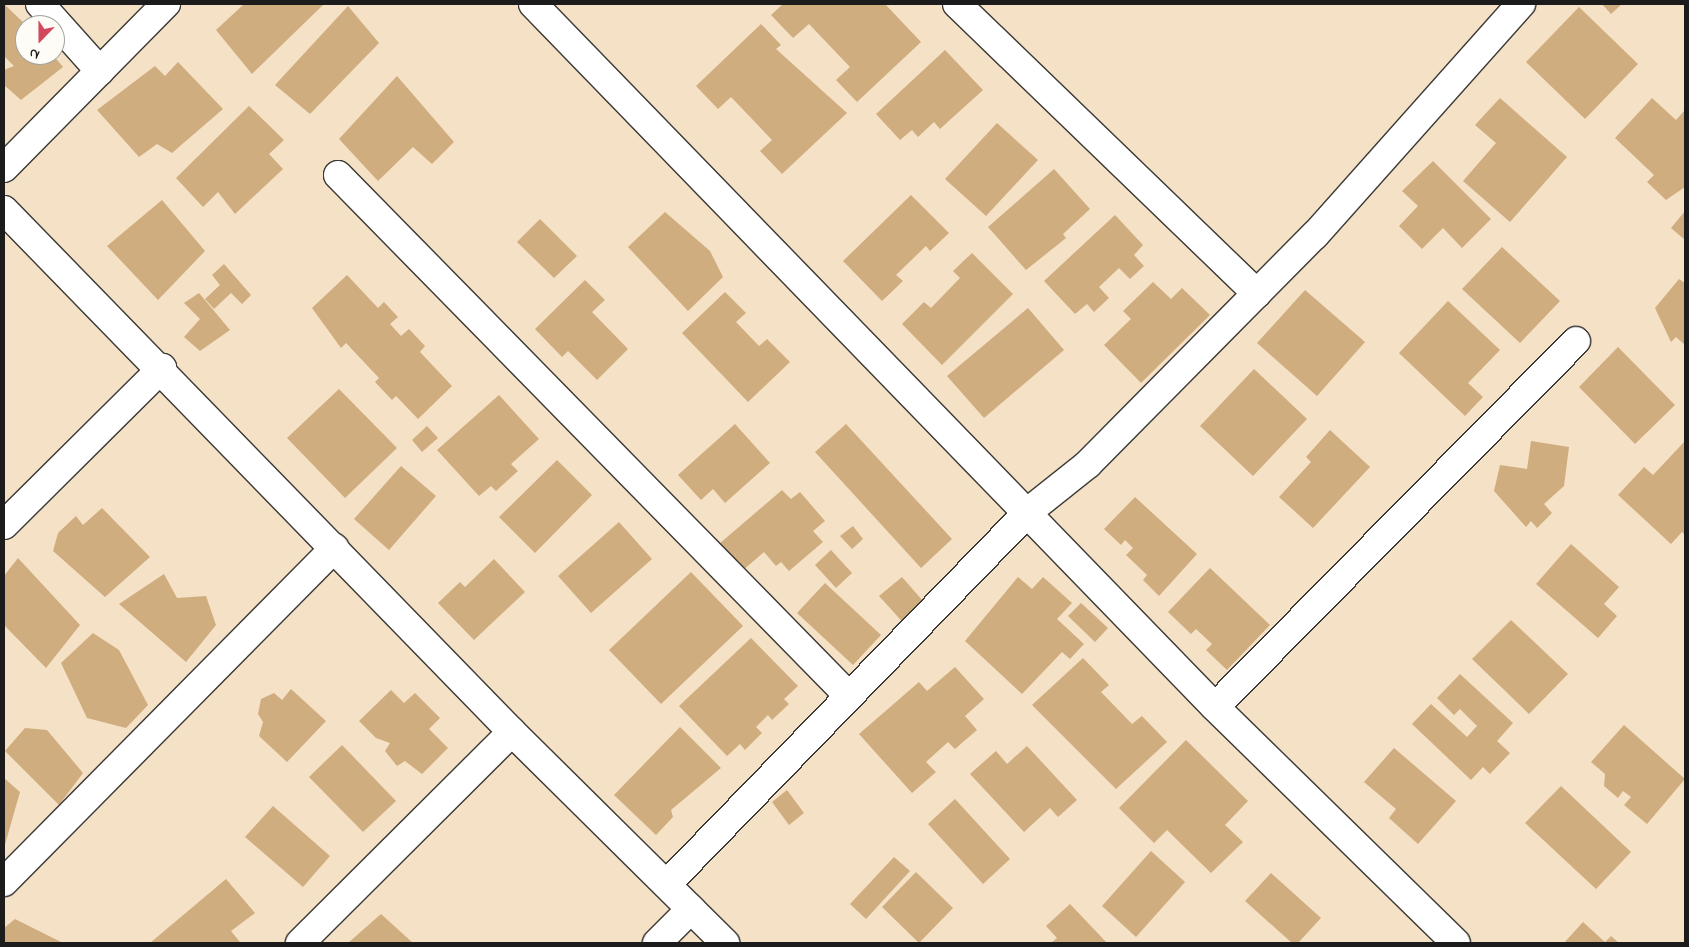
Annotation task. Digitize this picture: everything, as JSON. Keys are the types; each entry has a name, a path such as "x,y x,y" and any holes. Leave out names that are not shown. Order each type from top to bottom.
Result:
{"street":[{"path":"40,4 100,71"},
{"path":"4,168 166,4"},
{"path":"533,4 1029,512 1215,707 1456,943"},
{"path":"957,4 1257,294"},
{"path":"667,884 1029,512 1088,464 1257,294 1521,4"},
{"path":"338,175 849,696"},
{"path":"4,210 162,368 512,732 725,943"},
{"path":"1215,707 1576,340"},
{"path":"4,525 162,368"},
{"path":"4,882 335,548"},
{"path":"300,943 512,732"},
{"path":"657,943 691,909"}],"building":[{"path":"4,4 16,15 15,65 61,65 63,67 21,100 4,85 4,70 14,66 4,56"},
{"path":"244,4 324,4 252,74 216,30"},
{"path":"783,4 885,4 921,42 857,102 836,80 850,67 809,24 793,38 771,15"},
{"path":"1602,4 1622,4 1611,14"},
{"path":"348,6 379,43 310,114 275,85"},
{"path":"1579,7 1638,64 1585,119 1526,62"},
{"path":"761,24 781,45 776,49 847,113 782,174 760,151 772,140 731,97 718,109 696,86"},
{"path":"945,50 983,90 940,129 934,122 918,137 912,130 900,140 876,114"},
{"path":"178,62 223,109 172,153 157,144 139,157 97,110 155,66 165,76"},
{"path":"397,76 454,142 432,164 413,147 378,181 339,139"},
{"path":"1500,98 1567,157 1510,222 1463,181 1496,143 1475,125"},
{"path":"1652,98 1676,120 1685,110 1685,187 1666,200 1647,182 1654,175 1615,138"},
{"path":"249,106 284,140 269,154 283,169 235,214 218,192 203,207 176,178"},
{"path":"997,123 1038,160 986,216 945,179"},
{"path":"1433,161 1491,219 1462,248 1443,228 1422,249 1399,226 1418,206 1402,191"},
{"path":"1054,169 1090,209 1063,234 1066,238 1026,270 988,227"},
{"path":"911,195 949,233 930,251 926,246 896,275 903,281 882,301 843,261"},
{"path":"162,200 205,251 158,300 107,246"},
{"path":"1685,211 1685,240 1671,228"},
{"path":"665,212 710,251 723,277 688,311 628,247"},
{"path":"1115,215 1143,245 1134,255 1144,266 1130,279 1119,268 1099,287 1109,298 1094,312 1087,304 1075,314 1044,281"},
{"path":"540,219 577,256 554,278 517,242"},
{"path":"1502,247 1560,301 1520,343 1462,289"},
{"path":"972,253 1013,294 942,365 902,324 924,302 931,308 960,278 953,271"},
{"path":"224,264 251,295 242,304 231,293 214,309 205,299 220,285 212,275"},
{"path":"347,275 378,308 384,302 398,317 390,324 401,336 409,329 425,346 420,352 452,386 418,419 396,396 392,400 375,382 379,378 346,343 341,348 312,308"},
{"path":"1679,279 1685,283 1685,345 1676,337 1671,342 1655,308"},
{"path":"585,280 605,300 592,312 628,349 597,380 568,351 562,357 535,329"},
{"path":"1153,282 1171,299 1182,288 1210,315 1141,383 1104,345 1131,319 1123,311"},
{"path":"1305,290 1365,342 1317,396 1257,343"},
{"path":"725,292 746,313 736,322 759,346 767,339 790,362 748,402 682,333"},
{"path":"199,293 230,330 200,351 184,337 200,319 184,303"},
{"path":"1448,301 1500,350 1468,383 1483,397 1465,416 1399,353"},
{"path":"1028,308 1064,350 984,418 947,376"},
{"path":"1618,347 1675,405 1635,444 1579,387"},
{"path":"1254,369 1307,419 1253,476 1200,426"},
{"path":"339,389 397,448 345,498 287,438"},
{"path":"499,395 539,439 511,464 518,471 496,491 491,486 479,496 437,450"},
{"path":"735,424 770,463 725,503 713,489 701,500 678,475"},
{"path":"846,424 952,539 921,568 815,452"},
{"path":"427,426 438,438 422,452 412,440"},
{"path":"1330,430 1370,467 1313,528 1279,497 1311,462 1306,457"},
{"path":"1531,441 1569,447 1564,486 1544,504 1552,513 1537,528 1531,521 1526,527 1494,491 1500,465 1527,469"},
{"path":"1685,441 1685,535 1682,532 1671,544 1618,495 1644,467 1653,475"},
{"path":"557,460 592,495 535,553 499,517"},
{"path":"401,466 436,496 389,550 354,519"},
{"path":"782,490 791,499 800,492 825,521 813,531 823,542 789,571 781,562 776,566 764,552 742,571 719,544"},
{"path":"1135,497 1197,554 1159,596 1143,580 1147,575 1126,555 1133,548 1125,540 1121,545 1104,529"},
{"path":"102,508 150,557 105,597 53,551 58,533 76,516 83,525"},
{"path":"619,522 652,559 591,613 558,576"},
{"path":"853,526 863,539 852,549 840,536"},
{"path":"1571,544 1619,587 1604,604 1617,616 1598,638 1536,584"},
{"path":"831,550 852,573 836,588 815,565"},
{"path":"18,558 80,625 46,668 4,625 4,576"},
{"path":"494,559 525,592 474,640 438,603 460,582 465,587"},
{"path":"1210,568 1270,625 1227,670 1206,650 1212,644 1196,629 1191,634 1168,612"},
{"path":"691,572 743,626 661,704 609,650"},
{"path":"164,574 177,598 206,596 216,625 186,662 119,604"},
{"path":"902,577 930,609 908,628 879,596"},
{"path":"1018,577 1032,589 1043,577 1072,603 1057,619 1084,644 1070,659 1062,652 1022,694 965,641"},
{"path":"825,583 881,635 853,665 797,613"},
{"path":"1081,603 1108,628 1095,642 1068,616"},
{"path":"1511,620 1568,674 1529,714 1472,659"},
{"path":"93,633 119,650 148,705 126,728 87,718 61,663"},
{"path":"751,638 798,686 784,699 789,704 772,720 768,715 756,727 762,733 745,750 740,744 727,756 679,706"},
{"path":"1083,658 1109,685 1101,692 1132,724 1142,716 1167,742 1116,789 1032,705"},
{"path":"955,667 984,699 965,716 977,730 955,749 948,742 926,762 936,772 912,793 859,734 919,682 927,691"},
{"path":"1460,674 1513,723 1497,741 1510,753 1490,774 1483,767 1471,780 1412,724 1431,704 1467,737 1477,726 1460,709 1454,715 1437,698"},
{"path":"291,689 326,721 287,762 259,736 263,722 258,714 261,699 274,693 282,700"},
{"path":"391,690 404,703 415,693 440,718 429,729 448,748 422,774 405,761 397,766 385,751 390,743 376,738 359,721"},
{"path":"1624,725 1685,779 1647,824 1624,805 1631,797 1623,791 1618,798 1604,786 1605,774 1591,762"},
{"path":"680,727 721,768 671,810 673,817 656,835 614,795"},
{"path":"25,728 47,730 83,773 59,805 5,751"},
{"path":"1186,740 1248,801 1225,825 1243,842 1211,873 1167,830 1154,843 1119,808"},
{"path":"342,745 396,801 363,832 309,777"},
{"path":"1027,746 1077,800 1058,817 1050,808 1024,832 970,774 996,751 1007,764"},
{"path":"1394,748 1456,801 1418,844 1389,818 1396,809 1364,782"},
{"path":"4,778 20,792 4,848"},
{"path":"1561,786 1631,852 1596,889 1525,823"},
{"path":"787,790 804,813 789,825 772,802"},
{"path":"955,799 1010,859 983,884 928,824"},
{"path":"273,806 330,856 303,887 245,837"},
{"path":"1151,851 1185,882 1136,937 1102,906"},
{"path":"894,857 910,871 866,919 850,904"},
{"path":"916,872 953,908 919,943 882,907"},
{"path":"1271,873 1321,918 1298,943 1292,943 1245,901"},
{"path":"226,879 255,913 231,931 240,942 150,943"},
{"path":"1070,904 1107,943 1051,943 1057,938 1046,926"},
{"path":"381,914 413,943 348,943"},
{"path":"15,919 63,943 4,943 4,928"},
{"path":"1583,922 1605,942 1611,936 1619,943 1564,943"}]}
